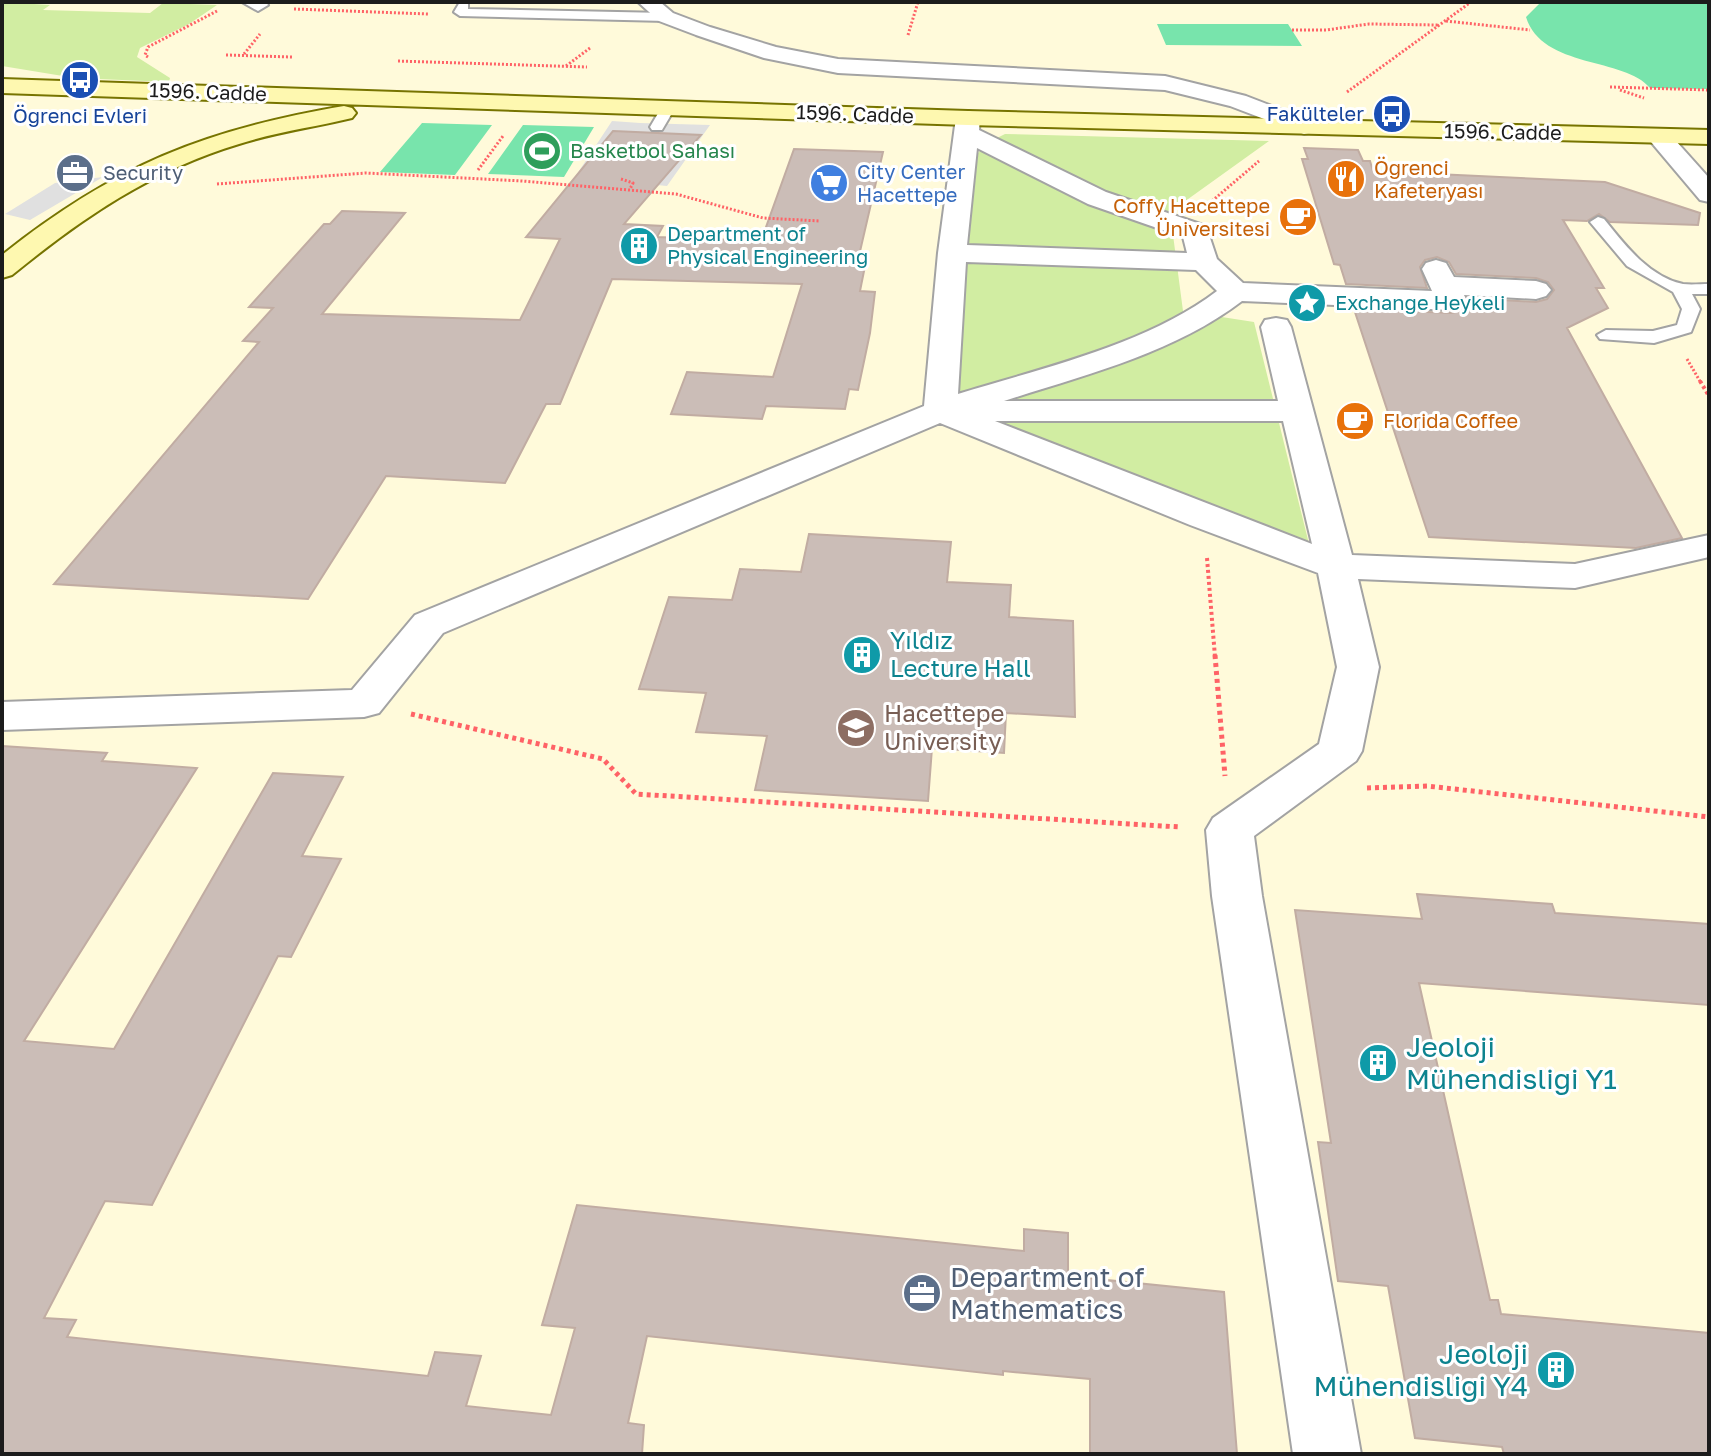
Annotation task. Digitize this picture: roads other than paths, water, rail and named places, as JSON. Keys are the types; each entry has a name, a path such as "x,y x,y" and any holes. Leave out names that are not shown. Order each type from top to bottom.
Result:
{"street":[{"path":"657,9 772,53 838,66 1165,83 1238,101 1304,127"},
{"name":"1596. Cadde","path":"2,86 462,102 663,117 1709,137"},
{"path":"257,94 278,98 287,108 286,118 275,128"},
{"path":"2,269 75,212 124,182 206,147 340,113 409,104 462,102"},
{"path":"940,411 952,253 967,125 1097,198 1196,232 1204,262 1235,292 1273,311 1452,301 1440,277 1536,290"},
{"path":"1658,136 1709,194"},
{"path":"952,253 1204,262"},
{"path":"2,716 364,703 429,624 940,411 1123,352 1210,311 1235,292"},
{"path":"1273,311 1358,667 1340,751 1230,830 1237,896 1327,1454"},
{"path":"940,411 1298,411"},
{"path":"940,411 1203,517 1336,566 1575,576 1709,546"}],"lane":[{"path":"464,5 460,12 657,9"},
{"path":"1598,222 1628,261 1648,275 1680,289 1709,289"},
{"path":"1606,335 1654,337 1685,328 1691,309 1680,289"}],"place":[{"name":"Öğrenci Evleri","path":"80,80"},
{"name":"Fakülteler","path":"1392,114"},
{"name":"Basketbol Sahası","path":"542,151"},
{"name":"Security","path":"75,173"},
{"name":"Öğrenci Kafeteryası","path":"1346,179"},
{"name":"City Center Hacettepe","path":"829,183"},
{"name":"Coffy Hacettepe Üniversitesi","path":"1298,217"},
{"name":"Department of Physical Engineering","path":"639,246"},
{"name":"Exchange Heykeli","path":"1307,303"},
{"name":"Florida Coffee","path":"1355,421"},
{"name":"Yıldız Lecture Hall","path":"862,655"},
{"name":"Hacettepe University","path":"856,728"},
{"name":"Jeoloji Mühendisliği Y1","path":"1378,1063"},
{"name":"Department of Mathematics","path":"922,1293"},
{"name":"Jeoloji Mühendisliği Y4","path":"1556,1370"}]}
